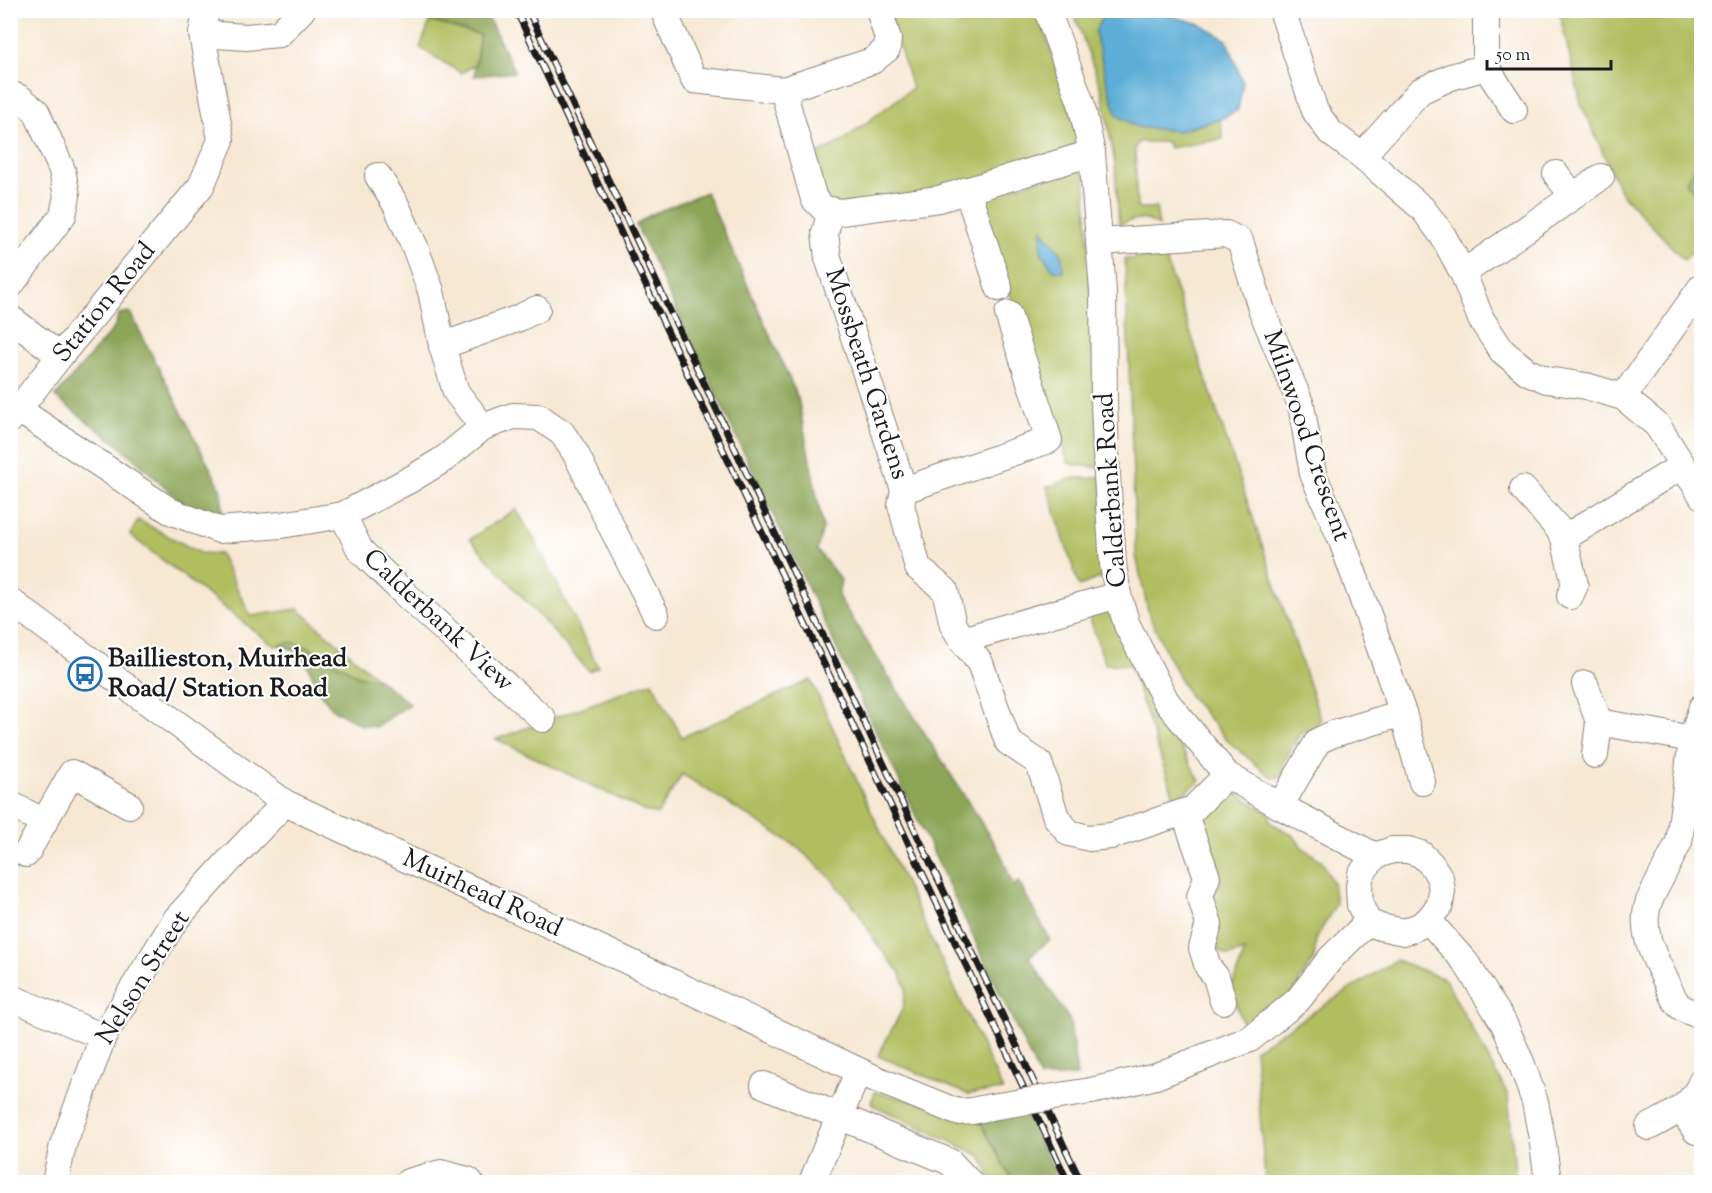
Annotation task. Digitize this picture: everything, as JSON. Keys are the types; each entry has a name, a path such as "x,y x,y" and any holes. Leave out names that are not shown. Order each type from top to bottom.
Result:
{"street":[{"path":"204,22 246,37 279,34 303,10"},
{"path":"663,10 694,80 783,90 872,61 887,49 888,39 879,10"},
{"name":"Calderbank Road","path":"1047,10 1081,103 1092,153 1103,291 1104,403 1113,564 1118,595 1127,625 1166,700 1227,775 1375,856"},
{"path":"1282,10 1316,111 1330,132 1362,156 1423,209 1443,236 1463,273 1481,319 1502,351 1528,372 1547,380 1586,386 1623,397 1657,425 1701,496"},
{"path":"1486,21 1486,67 1514,110"},
{"name":"Station Road","path":"15,415 60,356 201,186 220,140 204,22"},
{"path":"1362,156 1420,92 1451,77 1486,67"},
{"path":"783,90 814,199 824,209 841,212 939,199 1092,153"},
{"path":"10,94 20,98 36,111 62,170 67,196 63,215 10,286"},
{"path":"1556,174 1573,196"},
{"path":"378,176 396,205 431,291 442,346 456,392 483,427"},
{"path":"1463,273 1601,177"},
{"path":"967,190 999,288"},
{"name":"Mossbeath Gardens","path":"831,210 825,233 828,258 904,490 901,505 918,568 945,590 953,625 980,663 1008,742 1039,763 1056,817 1069,833 1089,838 1111,836 1193,809 1227,775"},
{"name":"Milnwood Crescent","path":"1099,242 1226,234 1240,241 1262,311 1301,405 1313,474 1342,541 1403,713 1422,782"},
{"path":"1623,397 1701,286"},
{"path":"442,346 519,318 537,309"},
{"path":"904,490 1049,440 1008,315"},
{"path":"10,318 60,356"},
{"path":"15,415 170,511 219,530 281,525 343,515 444,459 483,427 513,416 538,417 562,433 576,453 656,615"},
{"path":"1564,538 1682,466"},
{"path":"1523,489 1564,538 1575,585 1570,596"},
{"name":"Calderbank View","path":"343,515 360,550 412,601 543,719"},
{"path":"962,640 1118,595"},
{"name":"Muirhead Road","path":"10,602 285,803 621,958 858,1072 957,1112 1091,1091 1156,1076 1250,1039 1298,1000 1331,958 1368,922"},
{"path":"1585,684 1599,722 1595,755"},
{"path":"1701,707 1692,739 1678,842 1649,901 1645,925 1651,952 1677,1003 1691,1013 1701,1016"},
{"path":"1280,806 1318,741 1333,734 1403,713"},
{"path":"1599,722 1692,739"},
{"path":"26,854 72,773 129,805"},
{"name":"Nelson Street","path":"56,1182 63,1144 103,1037 176,919 285,803"},
{"path":"10,804 44,822"},
{"path":"1184,812 1207,877 1200,896 1209,924 1202,948 1208,968 1216,977 1223,1001"},
{"path":"1392,850 1408,850 1421,854 1432,865 1440,878 1442,891 1440,904 1428,920 1404,932 1368,922 1360,905 1359,887 1361,874 1375,856 1392,850"},
{"path":"1428,920 1466,963 1503,1022 1535,1102 1548,1182"},
{"path":"10,997 103,1037"},
{"path":"812,1182 858,1072"},
{"path":"1649,1127 1689,1102 1701,1080"},
{"path":"764,1086 950,1162 969,1182"},
{"path":"1681,1109 1696,1131"},
{"path":"408,1182 441,1173 470,1182"}],"green space":[{"path":"888,10 1038,11 1083,149 935,196 830,206 806,160 841,142 912,88"},
{"path":"416,11 485,11 515,72 474,76 480,35 430,21"},
{"path":"1073,11 1099,11 1102,18 1095,33 1178,131 1220,119 1223,139 1169,148 1167,142 1138,142 1135,148 1137,208 1156,208 1159,226 1139,219 1119,225 1115,164 1102,91"},
{"path":"1559,11 1701,11 1701,155 1686,182 1701,201 1701,243 1684,260 1621,193 1581,104"},
{"path":"430,21 480,35 475,65 461,73 420,48"},
{"path":"1701,155 1701,201 1686,182"},
{"path":"1072,170 1085,175 1100,468 1069,464 977,198"},
{"path":"706,192 798,398 823,528 817,550 841,580 838,596 1001,854 1014,887 1018,881 1050,940 1029,957 1070,1021 1077,1076 1040,1078 636,225 650,215"},
{"path":"1165,257 1321,720 1309,731 1301,732 1283,763 1285,772 1279,777 1272,778 1229,742 1188,694 1149,615 1136,556 1125,259"},
{"path":"130,312 221,489 223,513 189,509 121,447 55,397 114,328 119,314"},
{"path":"1101,476 1105,576 1079,586 1047,487 1074,478"},
{"path":"516,509 539,548 598,667 589,671 470,539"},
{"path":"138,520 200,553 220,554 251,616 298,609 378,679 358,676 325,659 310,648 292,642 274,646 130,535"},
{"path":"1112,608 1128,653 1200,781 1175,800 1130,665 1105,664 1087,610"},
{"path":"292,642 310,648 325,659 358,676 378,679 410,704 376,727 361,725 334,710 319,692 309,668 292,649 278,645"},
{"path":"811,680 1003,1090 967,1094 878,1056 903,1008 906,988 901,974 877,944 857,910 831,878 796,846 682,774 658,814 644,811 496,739 652,682 682,737"},
{"path":"1229,792 1237,793 1270,814 1270,822 1294,836 1302,847 1322,861 1333,883 1336,904 1316,939 1314,959 1293,992 1245,1030 1231,989 1245,951 1229,956 1219,951 1215,940 1211,899 1220,881 1199,818"},
{"path":"1396,960 1445,979 1508,1095 1516,1182 1265,1182 1255,1049"},
{"path":"875,1092 977,1116 1013,1182 993,1182 981,1156 875,1106 871,1102"},
{"path":"1024,1114 1061,1182 1013,1182 977,1116"}],"water":[{"path":"1122,13 1164,14 1200,24 1227,40 1243,83 1238,110 1223,118 1178,131 1137,127 1117,115 1095,32 1102,18"},
{"path":"1042,230 1062,254 1063,271 1053,270 1041,252"}],"railway":[{"path":"516,10 1068,1182"},
{"path":"528,10 1081,1182"}],"place":[{"name":"Baillieston, Muirhead Road/ Station Road","path":"85,674"}]}
